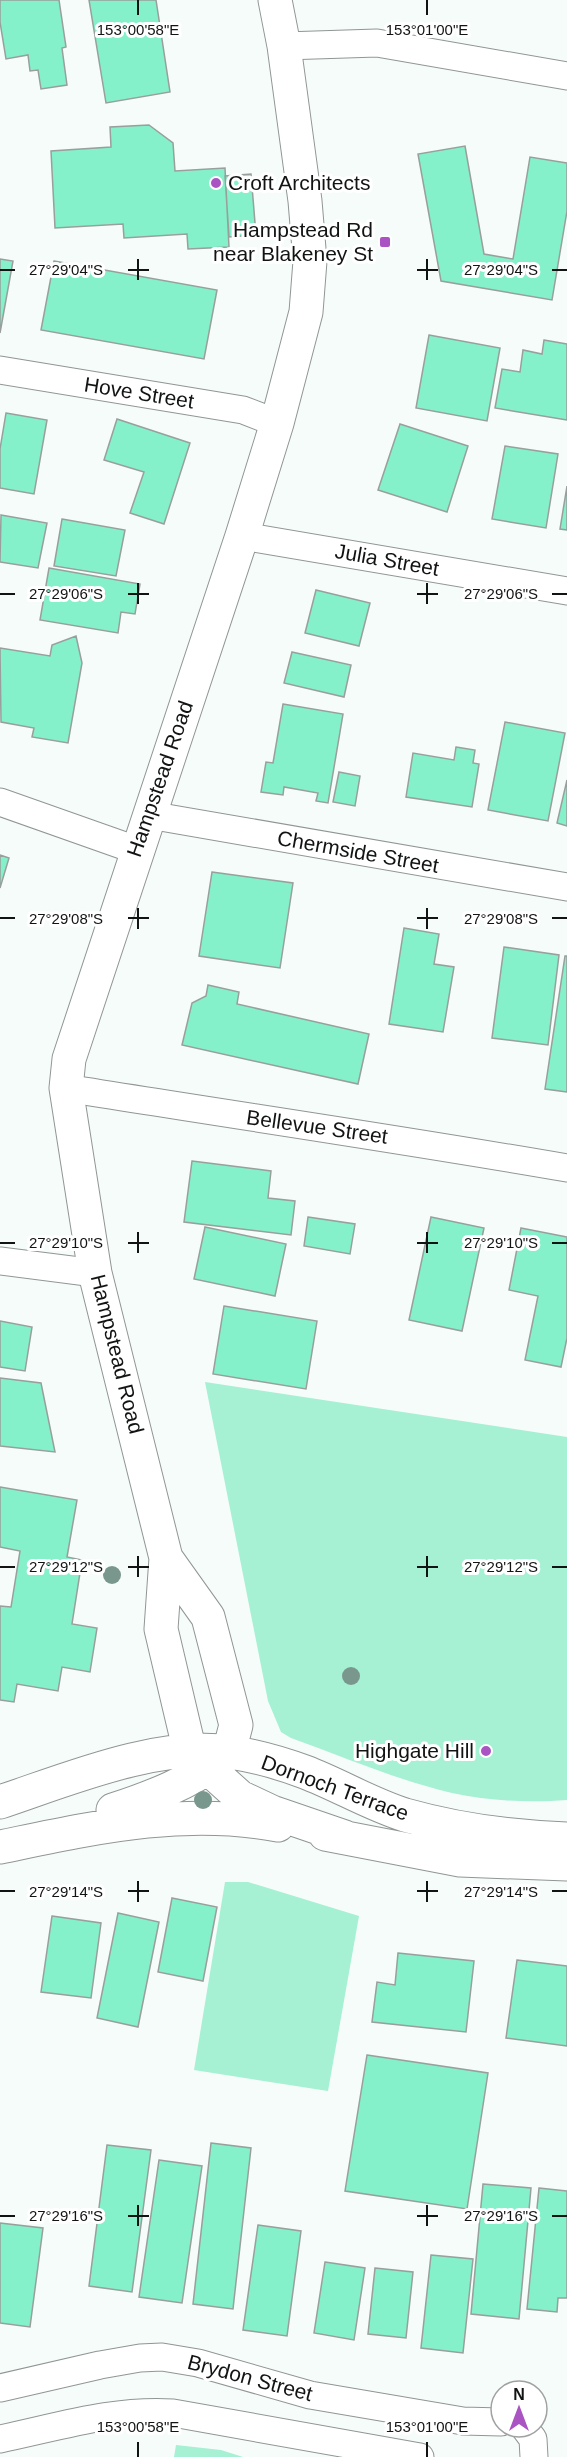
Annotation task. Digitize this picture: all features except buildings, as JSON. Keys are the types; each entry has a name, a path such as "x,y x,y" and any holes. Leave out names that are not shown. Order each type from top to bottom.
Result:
{"street":[{"name":"Hampstead Road","path":"209,1758 161,1629 166,1558 134,1419 95,1273 66,1088 69,1059 136,850 242,536 277,423 306,312 310,261 305,201 284,46 275,0"},
{"path":"284,46 377,43 567,76"},
{"name":"Hove Street","path":"0,370 243,410 277,423"},
{"name":"Julia Street","path":"242,536 567,591"},
{"path":"0,802 136,850"},
{"name":"Chermside Street","path":"149,815 567,887"},
{"name":"Bellevue Street","path":"66,1088 131,1100 384,1136 567,1168"},
{"path":"0,1261 95,1273"},
{"name":"Hampstead Road","path":"166,1558 208,1617 236,1725 209,1758"},
{"name":"Dornoch Terrace","path":"0,1802 112,1766 155,1756 209,1758 276,1763 305,1772 405,1815 477,1832 567,1839"},
{"path":"0,1847 157,1796 209,1758 240,1797 273,1812 345,1838"},
{"name":"Dornoch Terrace","path":"0,1847 108,1825 173,1818 251,1820 460,1860 567,1864"},
{"name":"Brydon Street","path":"0,2388 100,2365 140,2358 162,2357 198,2364 310,2395 463,2421 489,2422"},
{"name":"Brydon Street","path":"0,2439 124,2413 146,2411 173,2413 420,2457"},
{"path":"533,2439 534,2457"}],"green space":[{"path":"205,1382 567,1437 567,1800 510,1801 452,1793 371,1768 291,1738 281,1732 268,1701"},
{"path":"225,1882 248,1882 359,1916 328,2091 194,2070"},
{"path":"176,2445 221,2450 243,2457 174,2457"}],"place":[{"name":"Croft Architects","path":"216,183"},
{"name":"Hampstead Rd near Blakeney St","path":"385,242"},
{"name":"Highgate Hill","path":"486,1751"}]}
